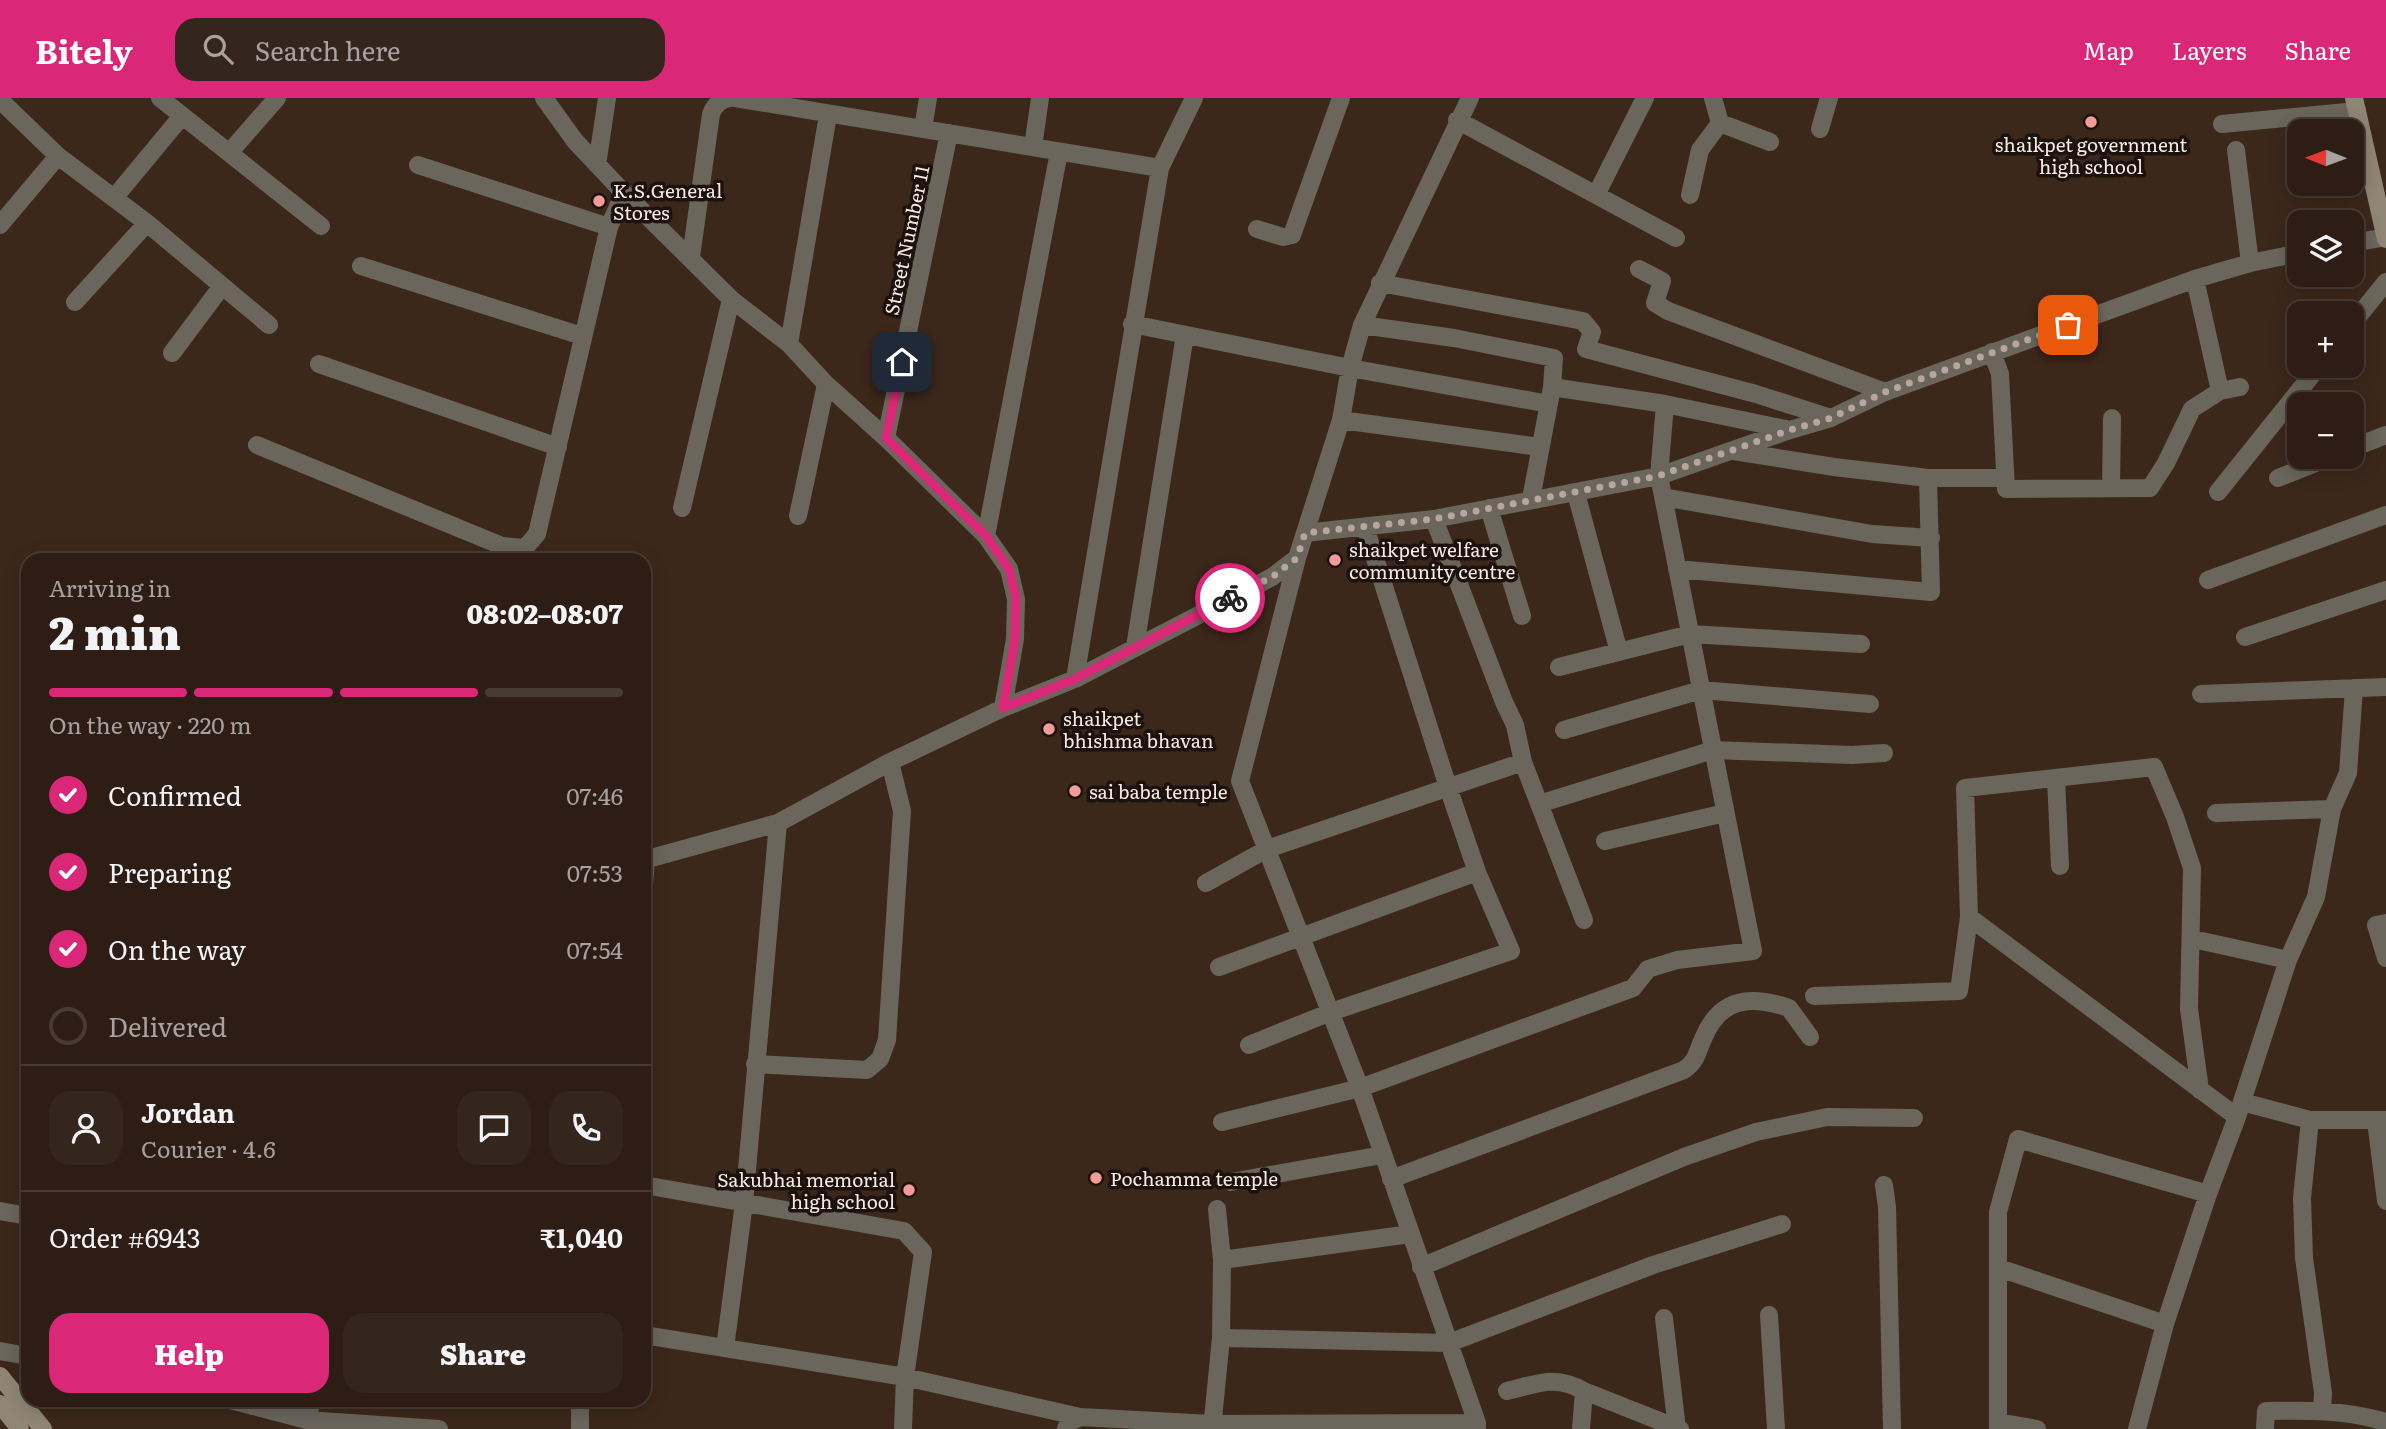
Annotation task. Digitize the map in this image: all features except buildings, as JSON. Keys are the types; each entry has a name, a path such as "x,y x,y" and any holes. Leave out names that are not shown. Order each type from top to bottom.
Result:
{"street":[{"path":"160,98 321,226"},
{"path":"229,153 277,98"},
{"path":"544,98 575,141 624,193 731,299 789,344 826,384 886,438 986,536 1009,569 1016,598 1015,639 1003,708"},
{"path":"597,165 607,98"},
{"path":"691,257 711,114 722,99 733,98 1160,168"},
{"path":"923,129 928,98"},
{"path":"1033,147 1040,98"},
{"path":"1075,679 1160,168 1194,98"},
{"path":"1257,229 1283,237 1292,235 1341,98"},
{"path":"651,1336 905,1377 1073,1423 1212,1427 1477,1426 1360,1088 1240,781 1297,558 1340,419 1350,368 1363,325 1380,283 1470,98"},
{"path":"1596,195 1645,98"},
{"path":"1713,98 1720,122"},
{"path":"1820,129 1829,98"},
{"path":"0,100 58,156 147,223 270,325"},
{"path":"2222,124 2356,104 2386,238 2364,241"},
{"path":"789,344 828,115"},
{"path":"114,198 182,116"},
{"path":"1457,120 1676,237"},
{"path":"1720,122 1770,142"},
{"path":"1690,195 1700,150 1720,122"},
{"name":"Street Number 11","path":"886,438 949,133"},
{"path":"2236,150 2250,262"},
{"path":"986,536 1059,152"},
{"path":"0,225 58,156"},
{"path":"418,164 609,227"},
{"path":"257,445 502,545 525,548 537,534 609,227 624,193"},
{"path":"75,302 147,223"},
{"path":"1305,533 1434,519 1658,476 1831,418 1885,392 2195,279 2250,262 2287,255"},
{"path":"361,266 582,336"},
{"path":"1639,269 1662,281 1655,303 1668,311 1885,392"},
{"path":"2195,279 2220,391"},
{"path":"2364,309 2386,282"},
{"path":"1380,283 1583,321 1592,332 1586,349 1756,394 1831,418"},
{"path":"172,353 222,286"},
{"path":"681,508 731,299"},
{"path":"1132,324 1350,368 1550,396 1665,404 1790,430"},
{"path":"1363,325 1454,338 1554,358 1550,396 1531,499"},
{"path":"1135,647 1185,335"},
{"path":"1992,352 2000,374 2006,489 2150,488 2166,463 2192,409 2220,391 2240,387"},
{"path":"319,364 558,447"},
{"path":"2218,492 2309,378"},
{"path":"798,516 826,384"},
{"path":"1222,1122 1360,1088 1633,988 1648,969 1677,960 1753,951 1658,476 1665,404"},
{"path":"2111,488 2112,418"},
{"path":"1340,419 1540,447"},
{"path":"2364,443 2386,435"},
{"path":"1731,450 1834,467 1928,478 2005,478"},
{"path":"2278,478 2301,469"},
{"path":"1677,569 1931,592 1928,478"},
{"path":"1576,492 1619,652"},
{"path":"1663,497 1872,534 1931,538"},
{"path":"1489,508 1521,616"},
{"path":"2208,580 2386,515"},
{"path":"1434,519 1515,725 1523,762 1584,920"},
{"path":"1249,1045 1331,1012 1511,951 1477,872 1365,527"},
{"path":"651,858 778,823 890,762 1003,708 1075,679 1272,577 1297,558"},
{"path":"2245,637 2386,590"},
{"path":"1559,667 1690,634 1861,644"},
{"path":"2201,694 2386,687"},
{"path":"2137,1429 2165,1324 2208,1194 2288,960 2316,897 2332,809 2348,773 2354,688"},
{"path":"1564,730 1701,690 1870,704"},
{"path":"1539,804 1713,750 1852,755 1884,753"},
{"path":"755,1063 867,1070 880,1059 887,1040 902,811 890,762"},
{"path":"1206,883 1267,849 1523,762"},
{"path":"1814,996 1959,991 1969,917 1965,788 2154,767 2175,817 2192,869 2189,1009 2200,1090"},
{"path":"2056,778 2060,866"},
{"path":"2216,813 2332,809"},
{"path":"1605,841 1725,813"},
{"path":"725,1348 744,1203 778,823"},
{"path":"1219,967 1477,872"},
{"path":"1969,917 2200,1090 2239,1109 2310,1120 2381,1121 2386,1201"},
{"path":"2386,923 2376,925 2386,958"},
{"path":"2202,941 2288,960"},
{"path":"1391,1179 1684,1070 1694,1063 1708,1028 1718,1014 1738,1002 1758,1000 1789,1007 1810,1037"},
{"path":"1422,1267 1685,1157 1756,1132 1827,1117 1914,1118"},
{"path":"2310,1120 2302,1198 2304,1258 2323,1393 2322,1410"},
{"path":"2037,1429 1998,1425 1998,1212 2018,1139 2208,1194"},
{"path":"1231,1182 1382,1154"},
{"path":"1884,1185 1887,1207 1892,1429"},
{"path":"651,1186 904,1231 923,1252 905,1377 903,1429"},
{"path":"1212,1427 1220,1338 1222,1261 1217,1209"},
{"path":"0,1211 21,1215"},
{"path":"1220,1338 1449,1343 1653,1265 1782,1224"},
{"path":"1222,1261 1410,1234"},
{"path":"1998,1268 2165,1324"},
{"path":"1769,1315 1776,1429"},
{"path":"1507,1391 1556,1380 1571,1383 1584,1391 1678,1429 1664,1318"},
{"path":"0,1351 21,1355"},
{"path":"0,1376 21,1402"},
{"path":"1581,1429 1584,1391"},
{"path":"0,1404 20,1429"},
{"path":"25,1407 43,1429"},
{"path":"257,1407 307,1420 439,1429"},
{"path":"307,1420 310,1407"},
{"path":"580,1407 580,1429"},
{"path":"2265,1429 2266,1411 2322,1410 2358,1422 2386,1422"}],"way so far":[{"path":"1230,598 1272,577 1297,558 1305,533 1434,519 1658,476 1831,418 1885,392 2068,325"}],"place":[{"name":"shaikpet government high school","path":"2091,122"},
{"name":"K.S.General Stores","path":"599,201"},
{"name":"shaikpet welfare community centre","path":"1335,560"},
{"name":"shaikpet bhishma bhavan","path":"1049,729"},
{"name":"sai baba temple","path":"1075,791"},
{"name":"Pochamma temple","path":"1096,1178"},
{"name":"Sakubhai memorial high school","path":"909,1190"}],"route":[{"path":"902,362 886,438 986,536 1009,569 1016,598 1015,639 1003,708 1075,679 1230,598"}]}
